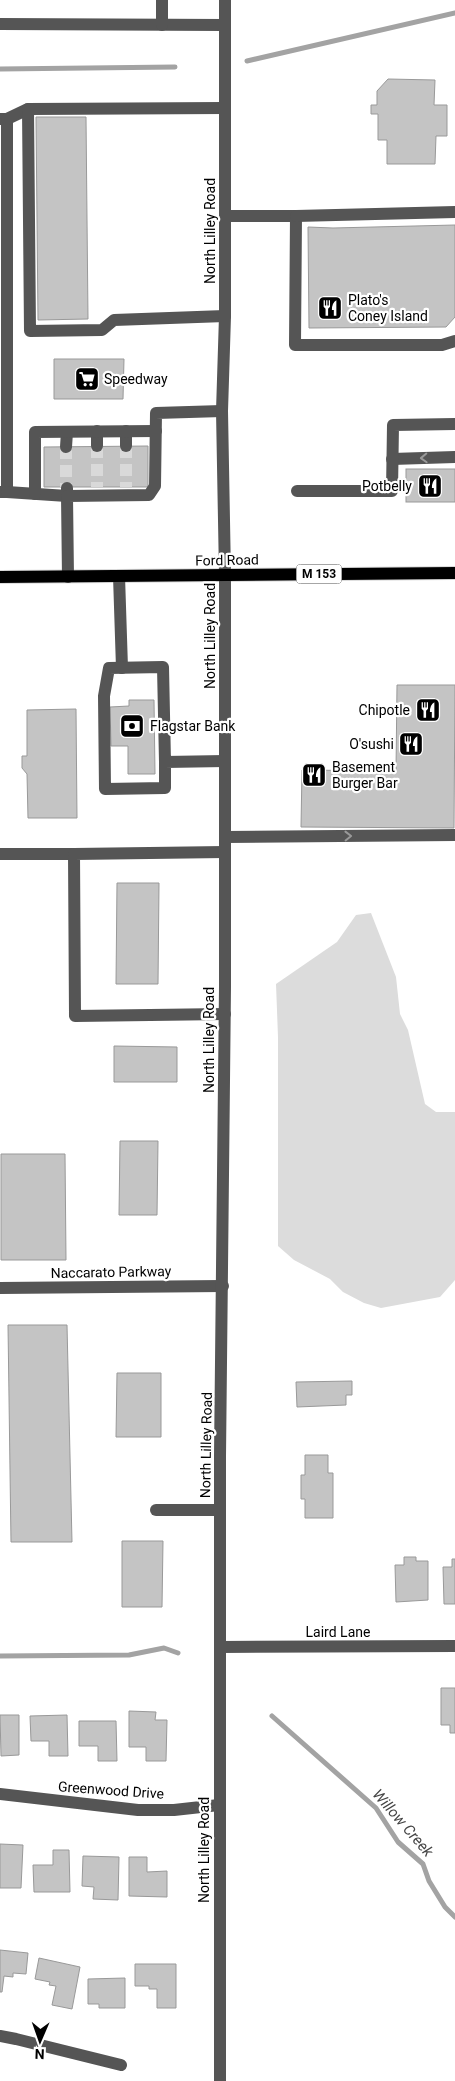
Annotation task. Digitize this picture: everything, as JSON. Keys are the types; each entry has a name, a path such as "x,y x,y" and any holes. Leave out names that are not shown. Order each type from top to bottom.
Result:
{"main road":[{"name":"Ford Road","path":"0,578 455,572"}],"street":[{"path":"162,0 162,24"},
{"name":"North Lilley Road","path":"220,2081 220,1510 225,852 222,411 225,316 225,0"},
{"path":"0,24 225,25"},
{"path":"222,411 156,413 155,486 149,495 126,491 67,491 34,494 4,492 3,119 28,109 225,108"},
{"path":"28,109 30,331 102,330 114,320 225,316"},
{"path":"225,216 455,212"},
{"path":"296,216 295,345 442,345 455,341"},
{"path":"297,491 392,491 393,425 455,424"},
{"path":"97,431 97,446"},
{"path":"126,431 126,446"},
{"path":"34,494 35,432 156,431"},
{"path":"66,447 67,432"},
{"path":"392,459 455,457"},
{"path":"67,491 68,577"},
{"path":"119,576 122,668"},
{"path":"163,667 165,788 105,789 104,696 109,668 122,668 163,667"},
{"path":"165,762 225,761"},
{"path":"225,837 455,835"},
{"path":"0,854 225,852"},
{"path":"74,854 75,1016 224,1014"},
{"name":"Naccarato Parkway","path":"0,1288 223,1286"},
{"path":"156,1510 220,1510"},
{"name":"Laird Lane","path":"221,1647 455,1646"},
{"name":"Greenwood Drive","path":"0,1794 138,1810 174,1810 219,1805"},
{"path":"0,2036 121,2065"}],"shaded area":[{"path":"371,913 396,977 400,1014 408,1030 425,1104 436,1112 455,1112 455,1280 440,1297 381,1308 364,1303 343,1292 330,1279 294,1260 278,1246 278,1037 276,984 337,942 356,915"}],"building":[{"path":"388,79 435,80 434,105 447,105 447,136 436,136 435,164 387,164 387,140 378,140 378,114 371,114 371,105 377,105 377,91"},
{"path":"36,117 86,117 88,319 38,320"},
{"path":"455,225 455,317 446,327 309,328 308,227"},
{"path":"54,359 124,359 123,399 54,399"},
{"path":"148,446 148,487 44,487 44,447"},
{"name":"Potbelly","path":"406,469 455,469 455,502 406,502"},
{"path":"397,685 455,685 454,828 301,827 302,770 396,771"},
{"name":"Flagstar Bank","path":"129,700 154,700 155,774 128,774 128,746 111,746 110,707 129,706"},
{"path":"76,709 77,818 28,818 27,774 22,768 22,756 27,756 27,710"},
{"path":"117,883 159,883 158,984 116,984"},
{"path":"114,1046 177,1047 177,1082 114,1082"},
{"path":"120,1141 158,1141 157,1215 119,1215"},
{"path":"1,1154 65,1154 66,1260 1,1260"},
{"path":"8,1325 67,1325 72,1542 11,1542"},
{"path":"117,1373 161,1373 161,1437 116,1437"},
{"path":"352,1381 352,1395 346,1395 346,1405 297,1407 296,1382"},
{"path":"305,1455 328,1455 328,1473 333,1473 333,1518 305,1518 305,1499 301,1499 301,1475 305,1475"},
{"path":"122,1541 163,1541 162,1607 122,1607"},
{"path":"404,1557 416,1557 416,1561 428,1561 428,1600 396,1602 395,1565 404,1565"},
{"path":"452,1559 455,1559 455,1604 444,1604 443,1567 452,1567"},
{"path":"441,1688 455,1688 455,1733 450,1733 450,1725 441,1725"},
{"path":"129,1711 156,1712 155,1720 167,1720 166,1761 146,1761 146,1747 129,1747"},
{"path":"0,1715 19,1715 19,1755 1,1756"},
{"path":"67,1715 68,1756 49,1756 49,1741 31,1741 30,1716"},
{"path":"79,1721 116,1721 117,1761 98,1761 98,1746 79,1746"},
{"path":"0,1844 23,1845 21,1888 0,1888"},
{"path":"53,1850 69,1850 70,1892 34,1892 33,1865 53,1865"},
{"path":"83,1856 119,1857 118,1900 93,1899 94,1887 82,1886"},
{"path":"129,1857 147,1857 147,1872 167,1871 167,1897 129,1896"},
{"path":"0,1950 28,1953 26,1974 13,1973 13,1977 4,1976 2,1992 0,1992"},
{"path":"39,1958 80,1967 72,2009 52,2005 56,1986 49,1985 50,1982 35,1979"},
{"path":"135,1964 176,1964 176,2008 157,2008 157,1989 149,1989 149,1986 135,1986"},
{"path":"125,1978 125,2008 99,2008 99,2004 88,2004 88,1979"}],"waterway":[{"path":"247,61 455,13"},
{"path":"0,69 175,67"},
{"name":"Willow Creek","path":"0,1656 129,1655 164,1648 178,1653"},
{"name":"Willow Creek","path":"272,1716 376,1808 398,1842 423,1864 429,1881 445,1907 455,1917"}],"tunnel":[{"path":"97,446 97,487"},
{"path":"126,446 126,487"},
{"path":"66,447 66,487"}],"place":[{"name":"Plato's Coney Island","path":"330,308"},
{"name":"Speedway","path":"87,379"},
{"name":"Potbelly","path":"430,486"},
{"name":"Chipotle","path":"428,710"},
{"name":"Flagstar Bank","path":"132,726"},
{"name":"O'sushi","path":"411,744"},
{"name":"Basement Burger Bar","path":"314,775"}]}
